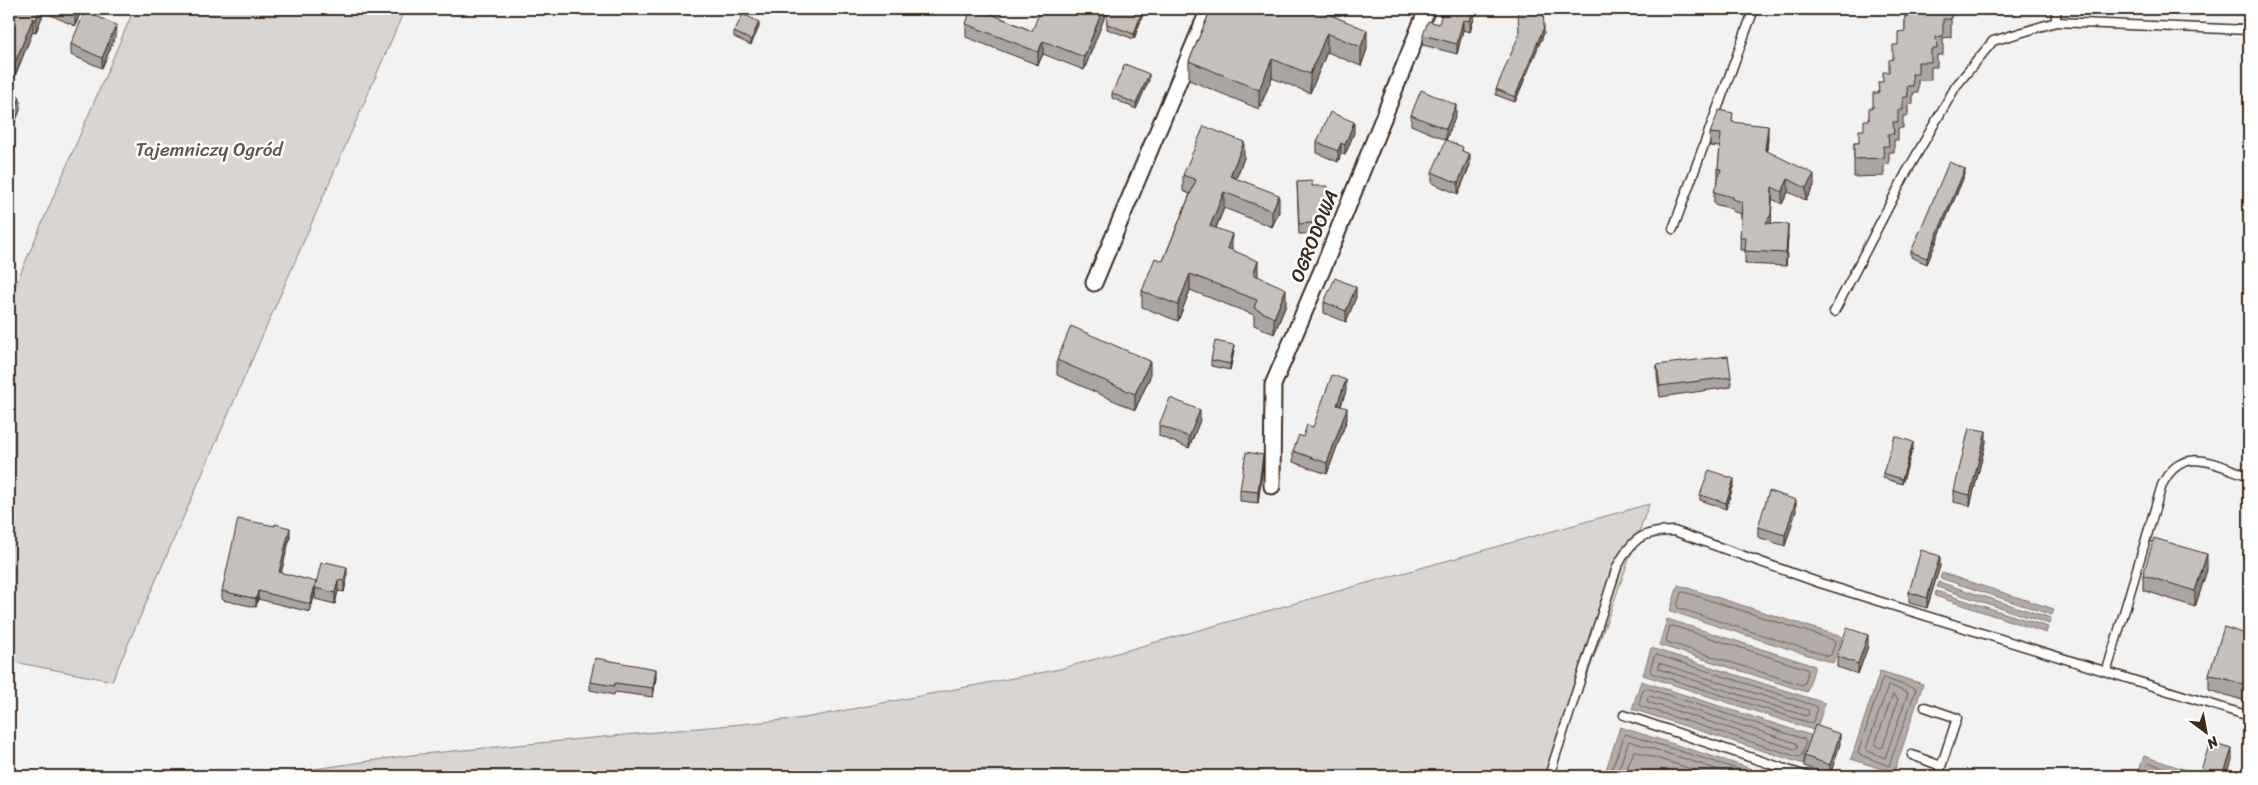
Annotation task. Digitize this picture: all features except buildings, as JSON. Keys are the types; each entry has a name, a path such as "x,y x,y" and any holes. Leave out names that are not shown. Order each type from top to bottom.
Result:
{"street":[{"path":"1094,283 1209,9"},
{"name":"OGRODOWA","path":"1272,486 1273,385 1325,263 1427,9"}],"lane":[{"path":"1673,229 1754,9"},
{"path":"2056,9 2056,22"},
{"path":"1834,312 1904,175 1956,86 1992,41 2056,22 2249,30"},
{"path":"2107,670 2162,484 2168,472 2179,463 2197,459 2249,476"},
{"path":"1548,776 1554,764 1617,567 1634,540 1646,533 1674,531 1820,582 2107,670 2249,716"},
{"path":"1924,707 1957,718 1938,776"},
{"path":"1624,715 1806,776"},
{"path":"1912,755 1942,766"}],"green space":[{"name":"Tajemniczy Ogród","path":"134,9 405,9 112,681 9,661 9,300"},
{"path":"1649,504 1551,776 266,776 411,755 805,718 1060,669"}],"water":[{"path":"1942,573 2054,609 2052,615 1940,578"},
{"path":"1939,582 2051,618 2049,624 1937,587"},
{"path":"1678,585 1842,637 1833,663 1670,611"},
{"path":"1936,591 2048,627 2046,633 1935,596"},
{"path":"1667,619 1815,666 1807,692 1659,645"},
{"path":"1651,648 1825,703 1816,731 1643,675"},
{"path":"1880,671 1923,684 1894,773 1851,759"},
{"path":"1641,681 1813,736 1804,764 1632,709"},
{"path":"1620,727 1752,769 1750,776 1604,776"},
{"path":"2144,756 2186,770 2184,776 2137,776"}]}
